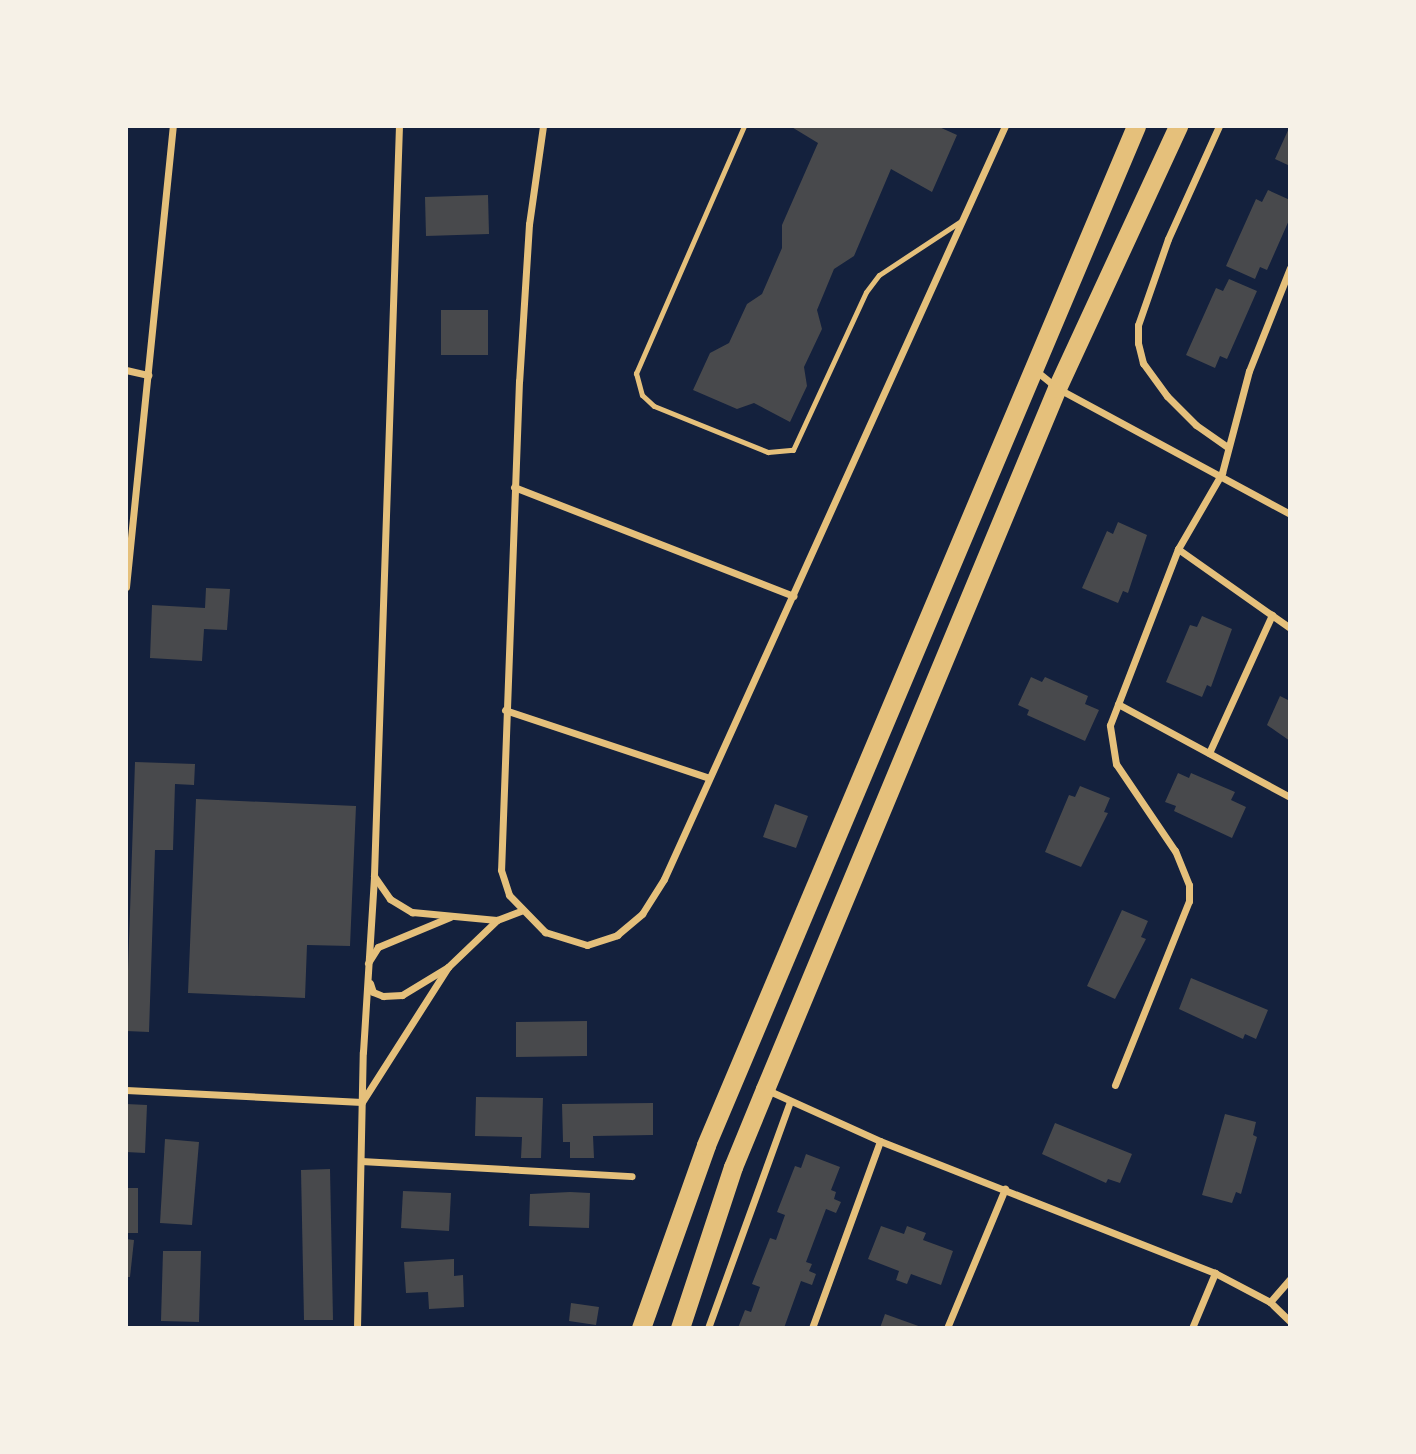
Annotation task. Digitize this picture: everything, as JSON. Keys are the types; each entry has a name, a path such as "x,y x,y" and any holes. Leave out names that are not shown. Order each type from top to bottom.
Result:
{"highway":[{"path":"641,1328 706,1145 898,697 1032,367 1136,126"},
{"path":"680,1328 733,1167 765,1089 1057,388 1178,126"}],"street":[{"path":"126,587 173,126"},
{"path":"357,1328 362,1102 374,875 399,126"},
{"path":"543,126 529,224 514,487 501,870 509,895 521,911 545,932 587,945 617,936 642,914 664,879 964,220 1004,126"},
{"path":"1219,126 1168,239 1138,325 1138,344 1143,363 1167,396 1196,425 1228,447"},
{"path":"1115,1085 1188,901 1189,885 1175,851 1116,764 1110,725 1178,549 1222,473 1249,371 1290,268"},
{"path":"1032,367 1057,388 1222,473 1290,513"},
{"path":"126,370 148,375"},
{"path":"514,487 793,596"},
{"path":"1178,549 1290,628"},
{"path":"1209,753 1272,615"},
{"path":"1118,704 1290,797"},
{"path":"505,710 709,778"},
{"path":"374,875 390,899 412,912 497,920"},
{"path":"368,979 373,992 402,995 448,967 497,920 521,911"},
{"path":"368,963 379,947 454,915"},
{"path":"362,1102 448,967"},
{"path":"765,1089 880,1141 1215,1273 1270,1302 1290,1321"},
{"path":"126,1090 362,1102"},
{"path":"708,1328 790,1101"},
{"path":"812,1328 880,1141"},
{"path":"361,1161 632,1175"},
{"path":"947,1328 1005,1189"},
{"path":"1192,1328 1215,1273"},
{"path":"1270,1302 1290,1279"}],"lane":[{"path":"744,126 636,373 642,395 654,407 768,452 793,450 879,275 964,220"}],"building":[{"path":"790,126 937,126 957,135 932,192 891,169 854,256 834,269 817,310 822,329 804,367 807,386 790,422 754,403 737,409 693,390 710,353 729,343 747,304 762,294 782,248 782,225 818,143"},
{"path":"1290,126 1290,166 1275,159"},
{"path":"1268,190 1290,200 1290,218 1267,270 1260,267 1255,279 1226,266 1256,199 1262,202"},
{"path":"488,195 489,234 426,236 425,197"},
{"path":"1229,279 1257,291 1227,359 1220,356 1215,368 1186,355 1216,288 1223,291"},
{"path":"441,310 488,310 488,355 441,355"},
{"path":"1118,522 1147,535 1128,593 1123,591 1118,603 1082,588 1107,531 1113,534"},
{"path":"206,588 230,589 227,630 204,629 202,661 150,658 152,605 205,608"},
{"path":"1202,616 1232,629 1211,687 1207,685 1202,697 1166,682 1190,625 1197,627"},
{"path":"1031,677 1042,682 1045,677 1088,696 1085,704 1099,710 1085,741 1027,715 1029,710 1018,705"},
{"path":"1280,696 1290,701 1290,741 1267,725"},
{"path":"135,762 195,764 194,785 175,784 173,850 155,850 149,1032 126,1031"},
{"path":"1178,773 1189,778 1191,773 1235,792 1231,800 1246,807 1232,838 1174,811 1176,806 1165,802"},
{"path":"1080,786 1110,798 1104,812 1108,813 1081,867 1045,852 1069,795 1075,797"},
{"path":"196,799 356,806 350,946 307,945 305,998 188,993"},
{"path":"775,804 808,816 796,848 763,837"},
{"path":"1122,910 1148,921 1141,937 1146,939 1115,999 1087,986"},
{"path":"1191,978 1268,1010 1256,1039 1245,1034 1243,1039 1179,1009"},
{"path":"587,1021 587,1056 516,1057 516,1022"},
{"path":"476,1097 543,1098 541,1158 521,1158 522,1137 475,1136"},
{"path":"653,1103 653,1135 593,1136 594,1158 570,1158 570,1142 563,1142 562,1104"},
{"path":"126,1104 147,1105 145,1153 126,1152"},
{"path":"1225,1114 1256,1122 1253,1135 1257,1137 1241,1194 1236,1192 1232,1203 1202,1195"},
{"path":"1055,1123 1132,1154 1120,1183 1108,1179 1106,1183 1042,1154"},
{"path":"165,1139 199,1142 192,1225 160,1223"},
{"path":"806,1154 840,1167 831,1190 836,1192 834,1199 841,1202 836,1213 826,1209 806,1262 812,1264 809,1271 816,1274 812,1285 801,1281 784,1328 738,1328 745,1310 751,1312 760,1287 752,1284 770,1238 776,1240 785,1215 777,1212 795,1166 801,1168"},
{"path":"330,1169 333,1320 304,1320 301,1170"},
{"path":"126,1188 138,1188 138,1233 126,1233"},
{"path":"403,1191 451,1193 449,1231 401,1228"},
{"path":"590,1193 589,1228 529,1226 530,1194"},
{"path":"881,1226 904,1234 907,1226 926,1233 923,1240 953,1251 941,1285 911,1274 907,1284 896,1280 899,1271 868,1259"},
{"path":"126,1239 134,1240 130,1277 126,1277"},
{"path":"163,1251 201,1251 199,1322 161,1321"},
{"path":"454,1259 454,1276 463,1275 464,1307 429,1309 428,1292 406,1293 404,1262"},
{"path":"571,1303 599,1307 596,1325 569,1321"},
{"path":"885,1314 924,1328 880,1328"}]}
